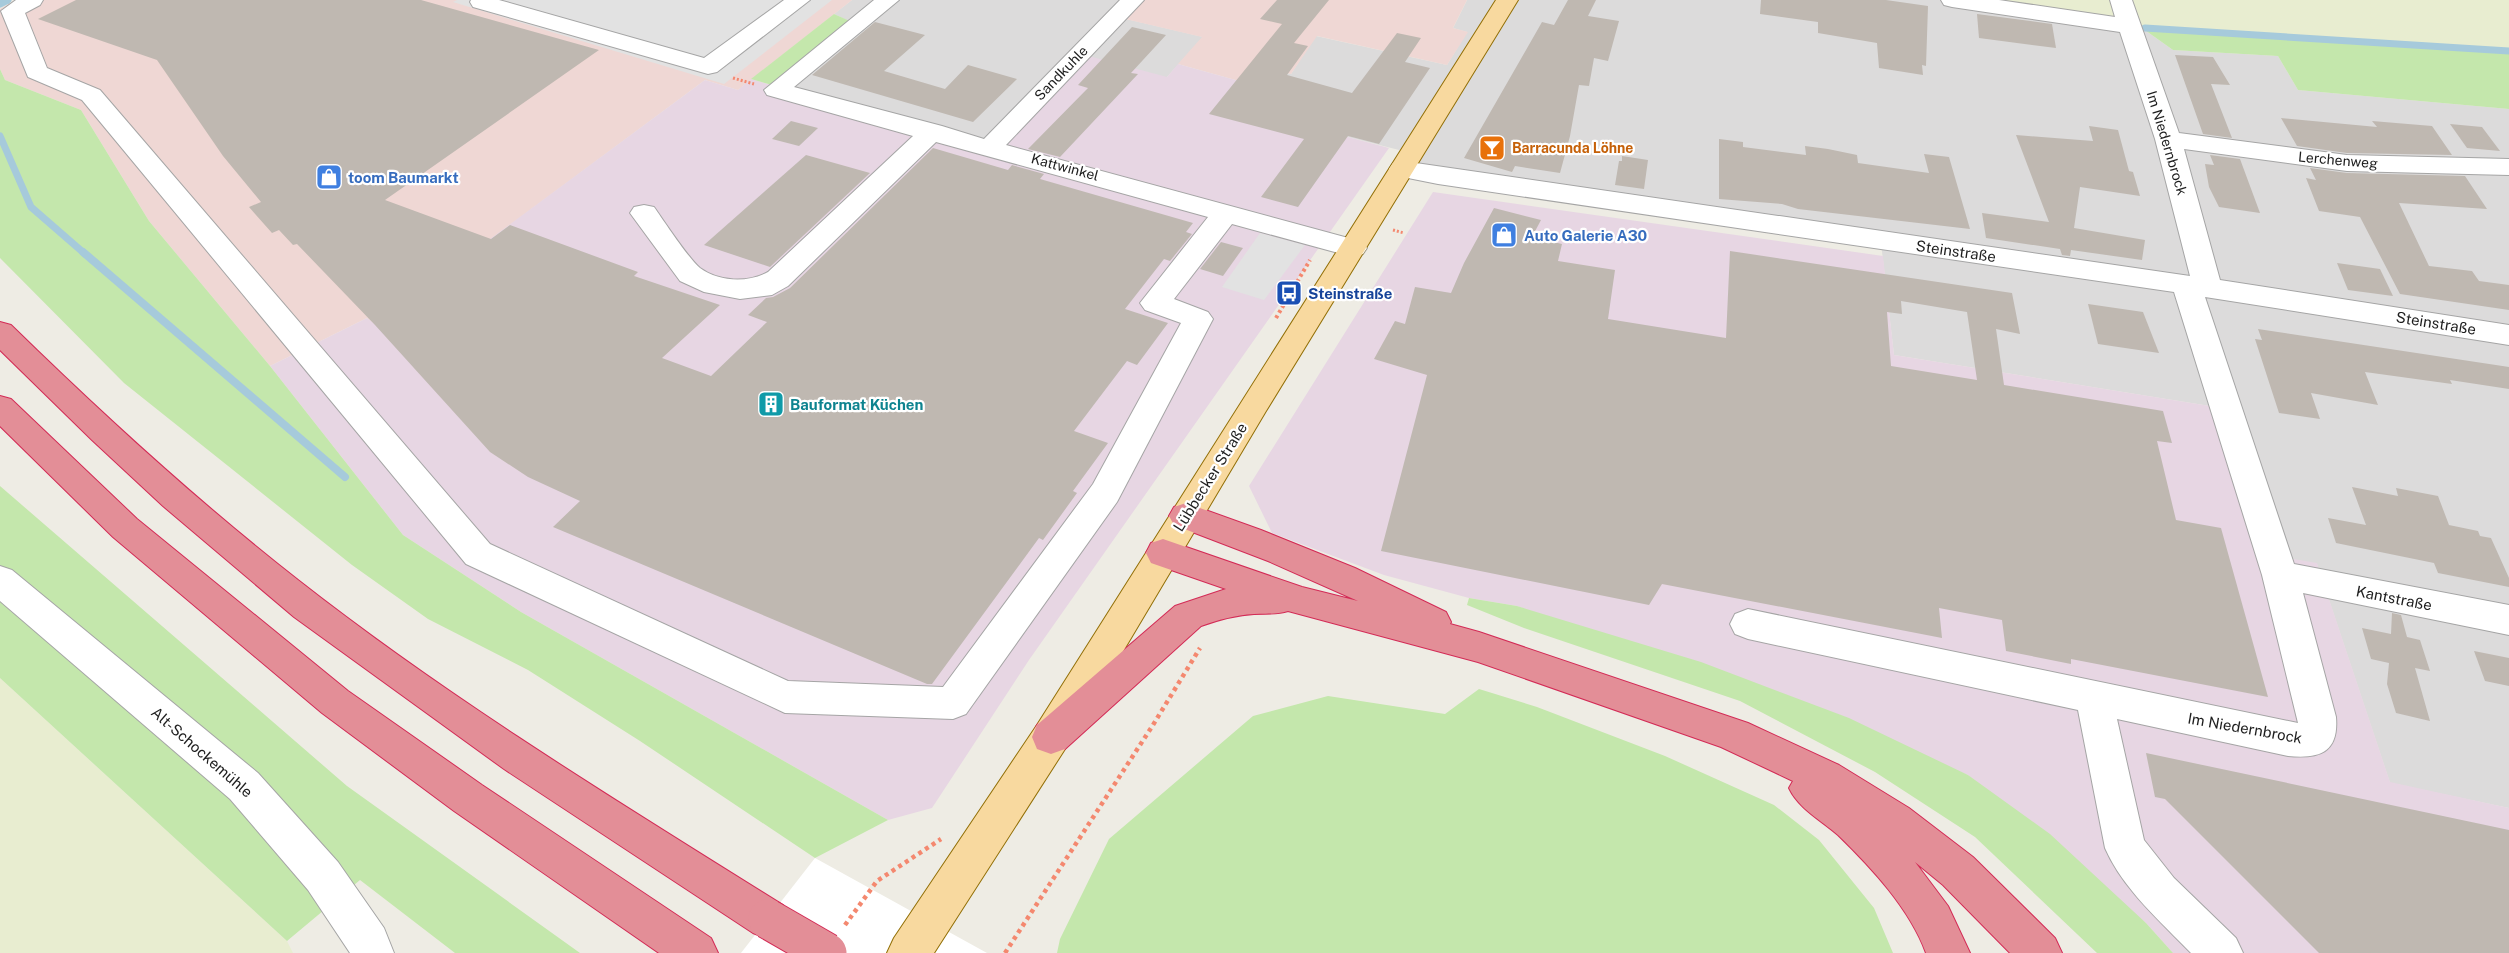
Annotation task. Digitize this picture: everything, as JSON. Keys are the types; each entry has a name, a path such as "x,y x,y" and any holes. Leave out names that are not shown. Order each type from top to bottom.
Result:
{"highway":[{"path":"0,332 73,405 173,495 286,591 425,694 583,802 768,919 836,939"},
{"path":"0,406 125,528 335,702 468,798 696,953"},
{"path":"1186,516 1235,533 1394,602 1479,647"},
{"path":"1163,553 1301,602 1479,647 1734,735 1825,777 1895,821 1958,871 2040,953"},
{"path":"1052,737 1188,616 1208,608 1256,599 1301,602"},
{"path":"1734,735 1795,776 1855,825 1913,891 1944,939 1948,953"}],"main road":[{"name":"Lübbecker Straße","path":"909,953 1052,737 1186,516 1338,244 1402,169 1507,0"}],"street":[{"path":"32,0 13,11 37,72 91,95 478,554 785,697 953,703 1105,493 1198,319 1155,303 1227,212"},
{"path":"485,0 481,2 708,67 799,0"},
{"path":"776,90 888,0"},
{"name":"Sandkuhle","path":"990,147 1133,0"},
{"path":"1952,0 2129,26"},
{"name":"Im Niedernbrock","path":"1748,624 2288,739 2309,741 2318,731 2317,717 2280,575 2197,286 2168,139 2121,0"},
{"name":"Kattwinkel","path":"776,90 933,131 1338,244"},
{"path":"644,213 690,274 714,285 740,290 762,288 778,279 933,131"},
{"name":"Lerchenweg","path":"2168,139 2346,163 2509,167"},
{"name":"Steinstraße","path":"1402,169 1450,178 2197,286 2509,334"},
{"name":"Kantstraße","path":"2280,575 2509,620"},
{"name":"Alt-Schockemühle","path":"0,580 244,786 323,876 369,943 372,953"},
{"path":"2094,698 2126,848 2159,892 2221,953"}],"path":[{"path":"708,67 730,77 776,90"},
{"path":"1276,322 1277,313 1338,244"},
{"path":"1005,953 1042,892 1171,699 1214,626 1208,608"},
{"path":"836,939 877,881 945,836"}],"shaded area":[{"path":"15,0 852,0 738,90 705,80 375,325 367,318 270,366 149,221 81,110 5,80 0,69 0,9"},
{"path":"457,0 832,0 724,84 453,2"},
{"path":"852,0 1138,0 1122,18 1203,37 1167,77 991,151 772,85 851,22 834,14"},
{"path":"1138,0 1467,0 1453,28 1468,32 1447,65 1317,36 1291,74 1252,65 1239,81 1178,64 1202,37 1121,18"},
{"path":"1467,0 1971,0 2130,23 2142,28 2173,50 2278,56 2298,90 2509,109 2509,808 2390,783 2317,564 2259,553 2216,407 1894,355 1881,243 1399,172 1411,153 1332,133 1252,65 1291,74 1316,36 1447,65 1467,32 1453,28"},
{"path":"1085,55 1167,77 1178,64 1239,81 1333,133 1389,148 1029,660 932,808 888,820 521,612 403,535 270,366 367,318 375,324 705,80 738,90 751,79 991,150"},
{"path":"1433,192 1883,256 1894,355 2216,407 2259,553 2317,563 2390,782 2509,808 2509,953 2173,953 2146,923 1968,775 1517,606 1469,598 1384,575 1272,533 1249,486"},
{"path":"1260,233 1305,245 1264,300 1222,287"}],"green space":[{"path":"1971,0 2509,0 2509,50 2142,28 2130,23"},
{"path":"834,14 852,22 772,85 751,79"},
{"path":"2142,28 2509,50 2509,109 2298,90 2278,56 2173,50"},
{"path":"0,69 5,80 81,110 149,221 270,366 403,535 521,612 888,820 815,858 640,741 528,670 428,619 352,565 124,383 0,258"},
{"path":"0,486 347,786 580,953 455,953 360,880 287,941 0,678"},
{"path":"1469,598 1517,606 1701,662 1849,718 1968,775 2050,834 2146,923 2173,953 2097,953 1975,837 1875,772 1740,701 1524,628 1467,605"},
{"path":"0,678 287,941 293,953 0,953"},
{"path":"1479,689 1537,707 1665,756 1774,805 1819,840 1874,908 1893,953 1057,953 1060,939 1109,839 1253,716 1328,696 1445,714"}],"pier":[{"path":"815,858 987,953 741,953"}],"building":[{"name":"Bauformat Küchen","path":"76,0 421,0 599,50 385,200 491,239 510,225 638,272 634,276 720,305 662,358 711,376 767,322 748,315 766,298 790,288 933,148 1008,170 1012,165 1044,174 1040,179 1193,223 1186,232 1192,234 1170,261 1164,259 1125,309 1168,323 1137,365 1127,361 1074,431 1108,443 1073,491 1077,493 1043,540 1039,538 932,684 927,684 553,527 580,501 528,477 490,452 375,325 297,244 293,245 279,230 272,233 249,207 261,202 223,156 157,60 38,19"},
{"path":"1277,0 1329,0 1294,43 1308,46 1287,75 1352,93 1397,33 1421,38 1405,62 1430,68 1379,144 1348,136 1298,207 1261,197 1304,139 1209,114 1282,24 1260,19"},
{"path":"1568,0 1596,0 1588,16 1619,21 1608,61 1594,58 1589,86 1579,85 1570,136 1560,173 1515,166 1512,172 1464,158 1542,22 1554,25"},
{"path":"1761,0 1886,0 1928,6 1926,66 1922,65 1923,75 1879,68 1877,43 1818,33 1818,22 1760,14"},
{"path":"1977,14 2052,24 2056,48 1979,38"},
{"path":"875,22 925,35 884,71 945,89 968,65 1017,79 973,122 812,75"},
{"path":"1132,27 1166,35 1131,73 1138,74 1060,157 1028,149 1088,88 1078,85"},
{"path":"2175,55 2213,57 2230,85 2211,84 2232,138 2203,134"},
{"path":"2281,118 2377,127 2372,121 2432,126 2452,155 2347,153 2297,146"},
{"path":"791,121 818,128 799,146 772,139"},
{"path":"2450,124 2482,127 2500,151 2467,148"},
{"path":"2089,126 2118,130 2129,171 2133,172 2140,196 2080,187 2074,228 2145,240 2142,260 2071,250 2070,256 2062,255 2060,249 1986,238 1982,213 2049,222 2016,135 2093,141"},
{"path":"1719,139 1743,142 1743,147 1806,155 1805,146 1828,149 1857,155 1858,163 1929,173 1924,154 1949,157 1970,229 1798,209 1782,204 1719,199"},
{"path":"806,155 870,173 770,267 704,245"},
{"path":"2210,155 2240,159 2260,213 2219,207 2209,187 2205,164 2214,165"},
{"path":"1622,156 1648,160 1644,189 1615,185"},
{"path":"2310,168 2347,173 2465,176 2487,209 2399,203 2429,266 2472,271 2479,281 2509,285 2509,310 2400,294 2360,217 2319,211 2306,178 2316,180"},
{"path":"1494,208 1541,220 1532,237 1562,244 1558,261 1615,270 1608,319 1726,338 1730,251 2012,293 2020,334 1996,329 2004,385 2163,411 2172,443 2157,441 2176,520 2221,528 2268,697 2071,659 2071,664 2006,651 2002,620 1939,608 1942,638 1662,584 1649,605 1381,551 1427,375 1374,359 1395,321 1405,324 1415,287 1451,293 1464,263","holes":["1901,301 1967,312 1977,380 1891,366 1887,312 1902,314"]},
{"path":"1221,242 1243,248 1223,276 1200,269"},
{"path":"2337,263 2380,269 2393,296 2348,290"},
{"path":"2088,304 2143,312 2159,353 2098,344"},
{"path":"2258,329 2509,367 2509,389 2450,380 2452,384 2365,372 2378,405 2311,393 2320,419 2279,413 2255,339 2262,340"},
{"path":"2352,487 2398,496 2396,488 2438,496 2449,525 2478,531 2480,536 2491,538 2509,578 2509,587 2438,573 2434,563 2336,543 2328,518 2366,525"},
{"path":"2392,613 2401,615 2407,637 2420,640 2430,671 2415,668 2430,721 2396,713 2387,684 2389,663 2371,659 2362,628 2391,634"},
{"path":"2474,651 2509,658 2509,686 2485,681"},
{"path":"2146,753 2509,830 2509,953 2319,953 2165,799 2155,797"}],"waterway":[{"path":"0,4 8,0"},
{"path":"2145,28 2509,51"},
{"path":"0,136 31,207 85,254"},
{"path":"83,252 345,477"}],"place":[{"name":"Barracunda Löhne","path":"1492,148"},
{"name":"toom Baumarkt","path":"329,177"},
{"name":"Auto Galerie A30","path":"1504,235"},
{"name":"Steinstraße","path":"1289,293"},
{"name":"Bauformat Küchen","path":"771,404"}]}
